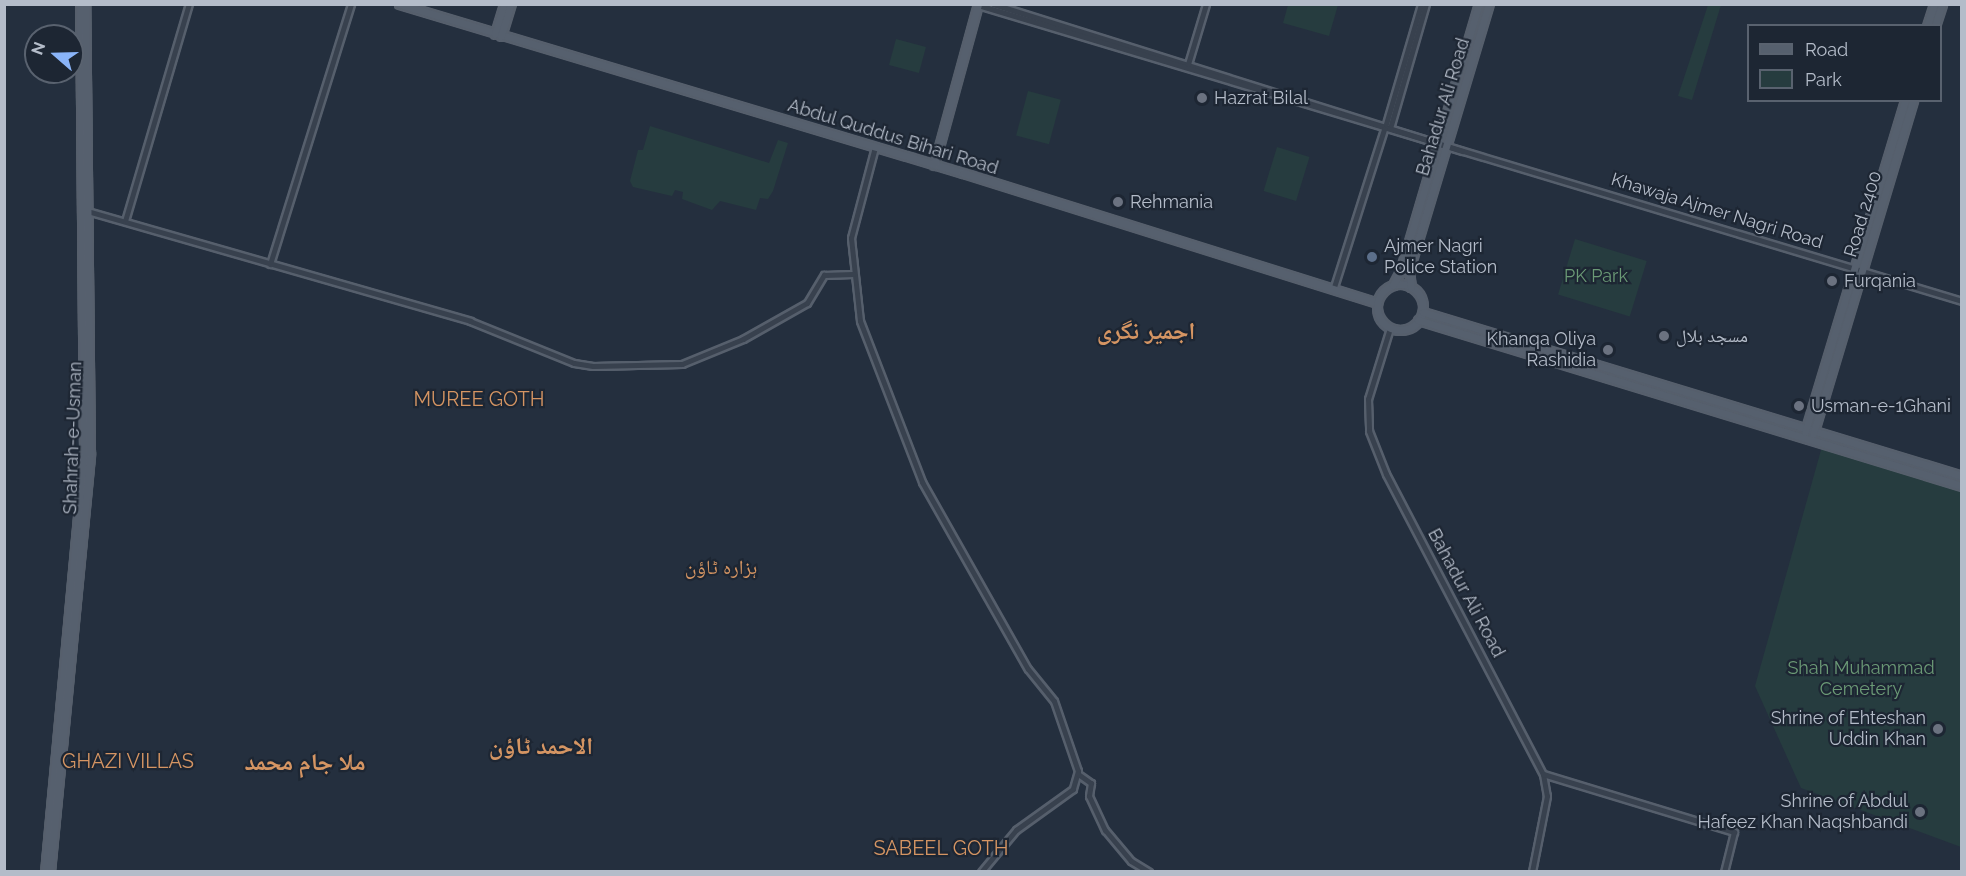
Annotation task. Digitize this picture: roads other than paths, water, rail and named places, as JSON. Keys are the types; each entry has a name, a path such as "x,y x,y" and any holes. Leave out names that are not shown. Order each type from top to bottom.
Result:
{"main road":[{"name":"Shahrah-e-Usman","path":"50,871 85,523 87,340 80,4"},
{"name":"Shahrah-e-Usman","path":"84,210 85,4"},
{"name":"Abdul Quddus Bihari Road","path":"399,4 1334,287 1377,303"},
{"path":"498,35 504,4"},
{"path":"498,35 511,4"},
{"name":"Bahadur Ali Road","path":"1411,287 1409,270 1479,4"},
{"name":"Bahadur Ali Road","path":"1393,285 1443,145 1489,4"},
{"path":"1928,24 1934,4"},
{"path":"1936,24 1942,4"},
{"path":"934,165 979,5"},
{"name":"Road 2400","path":"1812,440 1904,102"},
{"name":"Road 2400","path":"1803,437 1912,102"},
{"path":"1393,285 1411,287 1419,294 1423,312 1418,320 1402,329 1390,328 1380,320 1377,303 1385,289 1393,285"},
{"path":"1423,312 1962,476"},
{"path":"1418,320 1962,486"},
{"name":"Shahrah-e-Usman","path":"45,872 87,426"}],"street":[{"path":"125,221 189,4"},
{"path":"270,264 351,4"},
{"name":"Khawaja Ajmer Nagri Road","path":"993,4 1053,26"},
{"path":"1188,64 1206,4"},
{"path":"1387,126 1421,4"},
{"path":"1334,287 1426,4"},
{"name":"Khawaja Ajmer Nagri Road","path":"979,5 1962,301"},
{"name":"Khawaja Ajmer Nagri Road","path":"1173,62 1188,64 1214,75"},
{"path":"875,147 851,238 860,321 922,482 1028,669 1054,701 1078,774 1073,789 1016,830 981,872"},
{"path":"84,210 470,321 579,364 652,368 682,364 743,339 811,300 824,275 853,273"},
{"name":"Bahadur Ali Road","path":"1390,328 1368,399 1367,421 1374,448 1543,774 1547,796 1532,872"},
{"path":"1078,774 1091,783 1089,796 1105,830 1131,861 1149,872"},
{"path":"1543,774 1734,832 1724,872"}],"place":[{"name":"Hazrat Bilal","path":"1202,98"},
{"name":"Rehmania","path":"1118,202"},
{"name":"Ajmer Nagri Police Station","path":"1372,257"},
{"name":"Furqania","path":"1832,281"},
{"name":"مسجد بلال","path":"1664,336"},
{"name":"Khanqa Oliya Rashidia","path":"1608,350"},
{"name":"Usman-e-1Ghani","path":"1799,406"},
{"name":"Shrine of Ehteshan Uddin Khan","path":"1938,729"},
{"name":"Shrine of Abdul Hafeez Khan Naqshbandi","path":"1920,812"}],"district":[{"name":"اجمیر نگری","path":"1146,331"},
{"name":"MUREE GOTH","path":"479,399"},
{"name":"ہزارہ ٹاؤن","path":"721,567"},
{"name":"الاحمد ٹاؤن","path":"541,746"},
{"name":"GHAZI VILLAS","path":"128,761"},
{"name":"ملا جام محمد","path":"305,762"},
{"name":"SABEEL GOTH","path":"941,848"}],"park label":[{"name":"PK Park","path":"1596,276"},
{"name":"Shah Muhammad Cemetery","path":"1861,679"}]}
